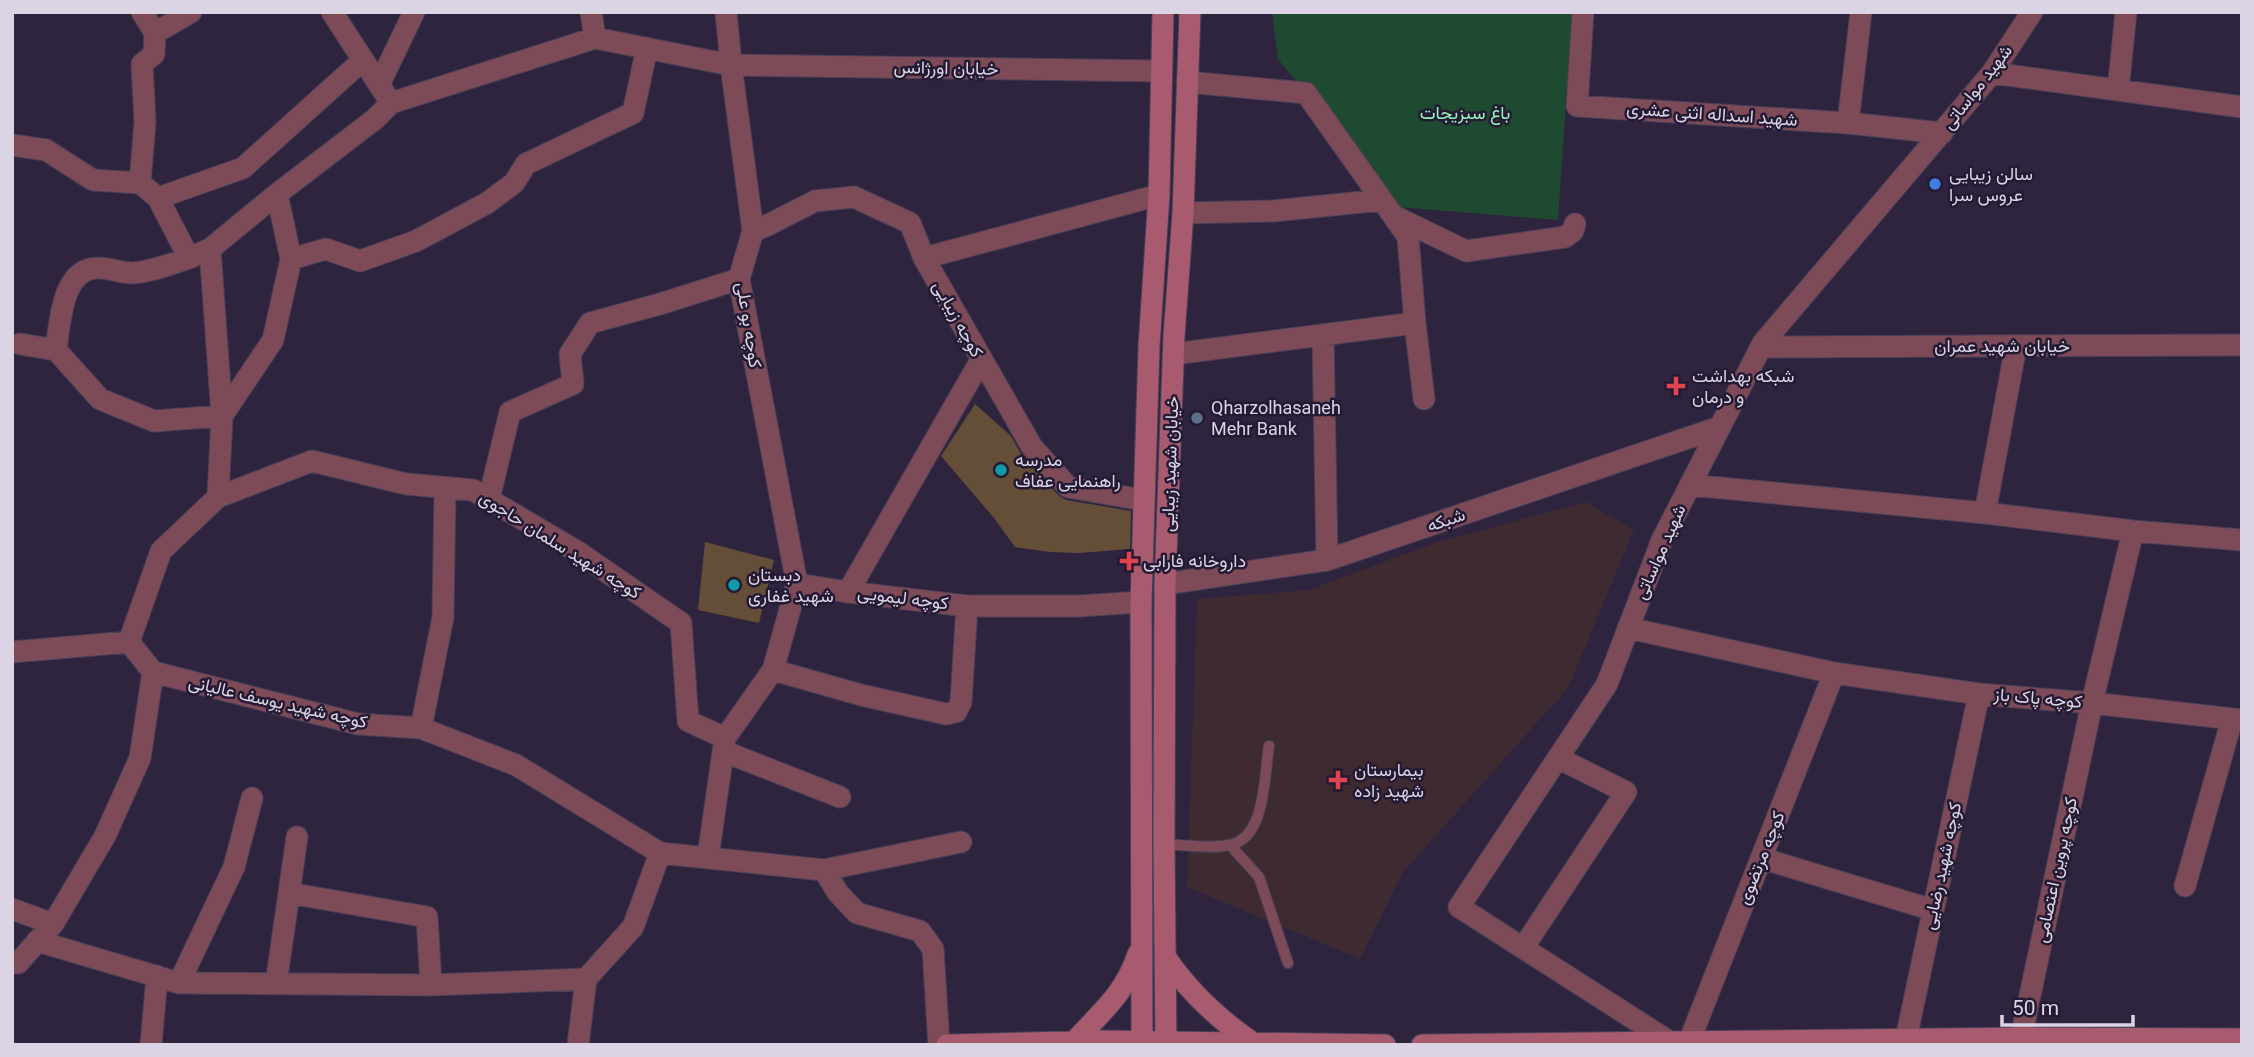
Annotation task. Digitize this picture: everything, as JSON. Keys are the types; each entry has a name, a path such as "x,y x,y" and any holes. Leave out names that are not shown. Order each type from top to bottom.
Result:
{"main road":[{"name":"خیابان شهید زیبایی","path":"1142,1043 1143,500 1159,195 1163,12"},
{"name":"خیابان شهید زیبایی","path":"1166,1043 1165,584 1190,12"},
{"path":"1074,1042 1112,1003 1125,985 1142,942"},
{"path":"1166,958 1183,984 1198,1000 1253,1043"},
{"path":"1422,1045 2021,1038 2241,1039"},
{"path":"947,1045 1074,1042 1385,1045"}],"street":[{"path":"140,183 145,122 142,64 154,54 155,33 142,12"},
{"path":"155,33 191,12"},
{"path":"332,12 391,103"},
{"path":"379,85 414,12"},
{"path":"56,350 61,314 72,282 83,270 99,268 130,273 153,270 210,249 375,119 391,103 595,38 591,12"},
{"name":"کوچه بو علی","path":"726,12 753,230 738,279 797,584"},
{"name":"شهید اسداله اثنی عشری","path":"1583,12 1577,106 1848,123 1942,132"},
{"path":"1848,123 1861,12"},
{"name":"شهید مواساتی","path":"1679,1042 1459,907 1607,684 1662,540 1761,347 1992,73 2032,12"},
{"path":"2118,90 2126,12"},
{"name":"خیابان اورژانس","path":"595,38 731,65 1161,71"},
{"path":"291,259 327,248 360,261 416,241 487,203 514,183 526,164 633,113 647,48"},
{"path":"158,198 243,168 363,60"},
{"path":"1992,73 2242,107"},
{"path":"1187,82 1306,93 1408,237 1424,399"},
{"path":"12,145 46,150 93,180 140,183 158,198 189,258"},
{"path":"222,416 273,340 291,259 277,194"},
{"path":"924,258 1159,195"},
{"name":"کوچه زیبایی","path":"753,230 815,201 853,197 910,223 924,258 1032,447 1068,487 1143,500"},
{"path":"1183,213 1273,211 1382,200"},
{"path":"1396,217 1466,251 1565,237 1573,231 1575,224"},
{"path":"129,642 161,551 218,497 222,416 210,249"},
{"path":"489,499 510,412 573,384 570,354 590,323 738,279"},
{"path":"1173,354 1415,323"},
{"path":"1323,336 1327,560"},
{"name":"خیابان شهید عمران","path":"1761,347 2242,345"},
{"path":"15,346 56,350 100,399 154,421 222,416"},
{"path":"1986,513 2016,346"},
{"name":"کوچه لیمویی","path":"981,360 848,592 967,606 1079,606 1141,602"},
{"name":"شبکه","path":"1165,584 1327,560 1720,427"},
{"name":"کوچه شهید سلمان حاجوی","path":"218,497 312,461 406,484 473,490 578,552 681,623 688,721 724,744"},
{"path":"1690,485 2242,540"},
{"path":"421,728 443,617 445,488"},
{"name":"کوچه پروین اعتصامی","path":"2021,1038 2092,703 2133,531"},
{"path":"708,857 724,744 774,670 797,584 848,592"},
{"path":"774,670 897,703 946,714 956,712 961,702 967,606"},
{"name":"کوچه پاک باز","path":"1628,628 1834,673 1979,694 2237,719"},
{"path":"12,652 129,642"},
{"path":"12,963 18,962 53,924 105,836 140,758 153,672 129,642"},
{"name":"کوچه شهید یوسف عالیانی","path":"153,672 358,724 421,728 516,765 660,853"},
{"name":"کوچه مرتضوی","path":"1679,1042 1761,858 1834,673"},
{"name":"کوچه شهید رضایی","path":"1906,1039 1979,694"},
{"path":"2185,886 2237,719"},
{"path":"724,744 840,797"},
{"path":"1523,948 1626,792 1558,758"},
{"path":"179,983 234,867 252,798"},
{"path":"276,984 297,837"},
{"path":"578,1045 586,979 633,927 660,853 824,870 961,842"},
{"path":"1761,858 1933,910"},
{"path":"824,870 838,893 857,913 920,931 933,949 939,1045"},
{"path":"289,893 427,917 431,985"},
{"path":"12,908 53,924"},
{"path":"37,941 179,983 431,985 586,979"},
{"path":"151,1045 157,976"}],"lane":[{"path":"1164,844 1230,845 1246,838 1257,823 1269,746"},
{"path":"1230,845 1259,877 1288,962"}],"shaded area":[{"name":"بیمارستان شهید زاده","path":"1586,502 1634,530 1568,688 1403,872 1360,959 1187,887 1197,599 1309,590 1438,542"}],"green space":[{"name":"باغ سبزیجات","path":"1272,12 1572,12 1558,220 1399,207 1278,59"}],"building":[{"name":"مدرسه راهنمایی عفاف","path":"975,404 1011,436 1022,456 1059,496 1066,500 1131,511 1130,549 1078,553 1015,547 941,456"},
{"name":"دبستان شهید غفاری","path":"705,542 774,560 759,623 698,610"}],"place":[{"name":"سالن زیبایی عروس سرا","path":"1935,184"},
{"name":"شبکه بهداشت و درمان","path":"1676,386"},
{"name":"Qharzolhasaneh Mehr Bank","path":"1197,418"},
{"name":"مدرسه راهنمایی عفاف","path":"1001,470"},
{"name":"داروخانه فارابی","path":"1129,561"},
{"name":"دبستان شهید غفاری","path":"734,585"},
{"name":"بیمارستان شهید زاده","path":"1338,780"}]}
